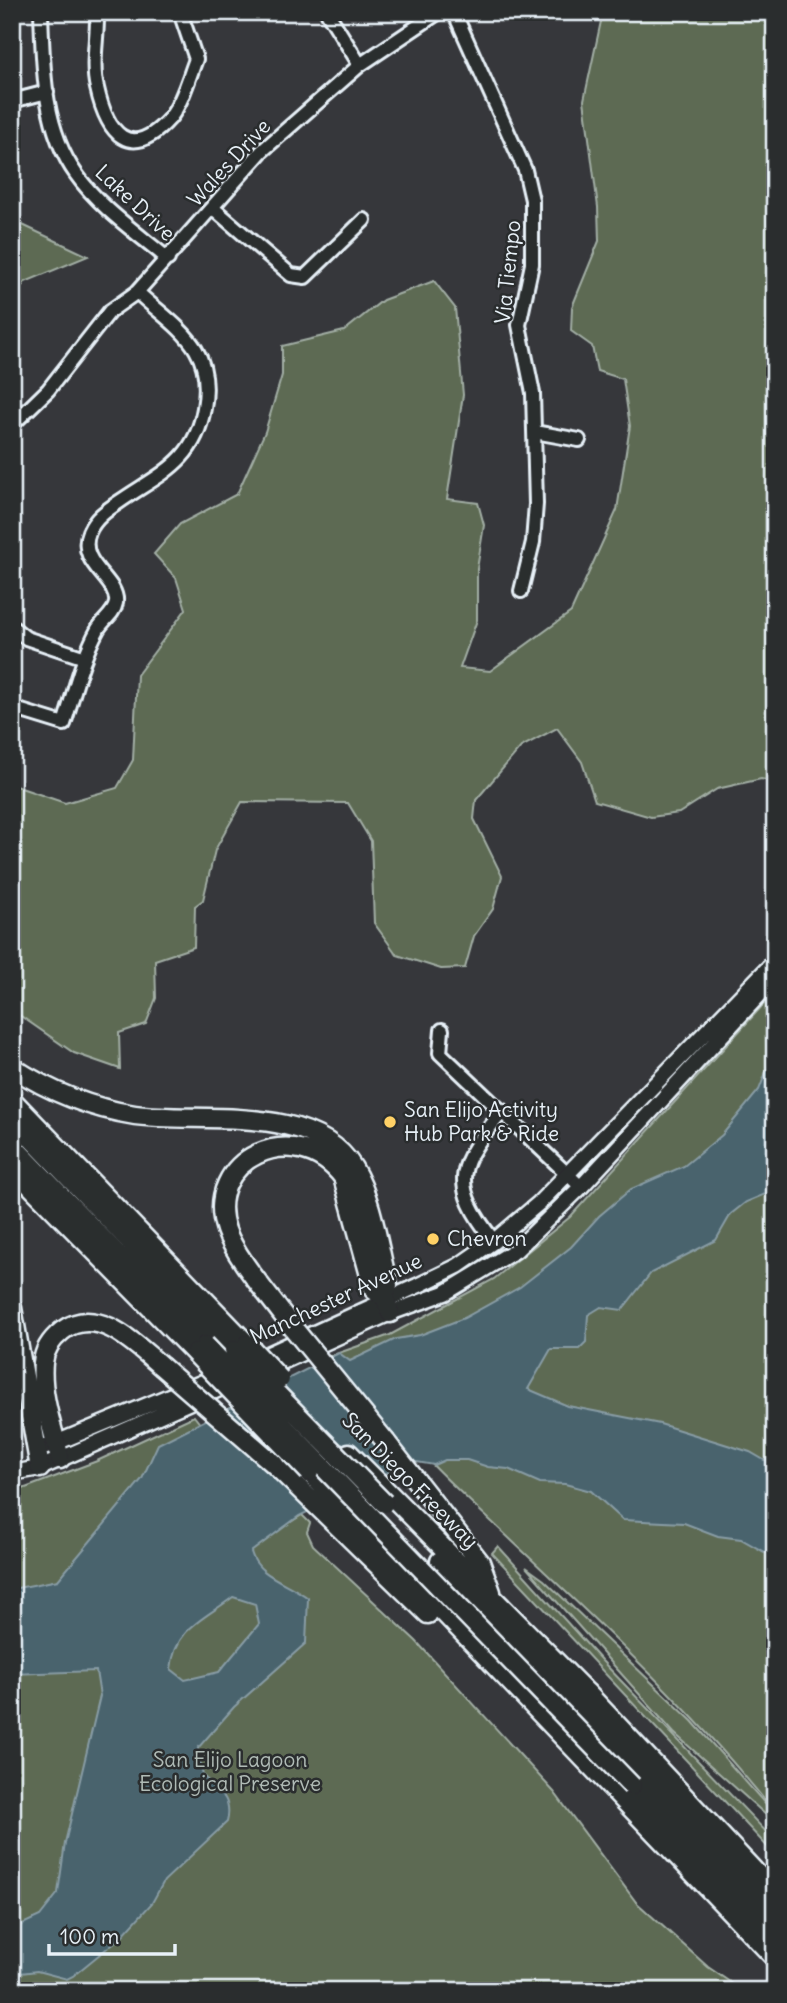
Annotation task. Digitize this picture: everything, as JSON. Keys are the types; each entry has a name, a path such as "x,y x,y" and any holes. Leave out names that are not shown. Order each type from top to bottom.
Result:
{"highway":[{"path":"12,1067 55,1093 93,1106 136,1115 287,1125 331,1143 352,1166 362,1186 388,1284 388,1306"},
{"name":"San Diego Freeway","path":"12,1100 240,1347 389,1500 494,1598 775,1893"},
{"path":"12,1118 240,1347"},
{"path":"12,1145 200,1349 625,1791 775,1958"},
{"path":"388,1306 374,1290 342,1177 331,1163 313,1151 290,1146 273,1148 256,1154 230,1179 223,1212 225,1229 233,1246 289,1323 480,1562 494,1598"},
{"path":"12,1167 200,1349"},
{"path":"12,1308 34,1463"},
{"path":"59,1451 43,1364 53,1338 67,1328 88,1322 102,1324 122,1334 274,1464 335,1524 625,1791 775,1937"},
{"path":"389,1500 775,1913"}],"main road":[{"name":"Manchester Avenue","path":"12,1474 388,1306 458,1266 524,1218 775,961"},
{"name":"Manchester Avenue","path":"388,1306 445,1293 481,1274 540,1229 775,978"}],"street":[{"name":"Lake Drive","path":"41,12 47,92 57,140 75,174 91,192 167,259"},
{"path":"97,12 96,85 110,128 126,141 147,138 171,117 196,59 180,12"},
{"path":"327,12 360,65"},
{"name":"Wales Drive","path":"12,425 48,390 110,311 137,292 262,151 307,108 360,65 439,12"},
{"name":"Via Tiempo","path":"454,12 525,170 532,200 532,264 519,325 533,393 536,504 533,542 521,591"},
{"path":"12,101 47,92"},
{"path":"213,208 291,275 305,277 363,220"},
{"path":"12,708 64,724 85,658 99,628 113,612 117,600 111,587 95,568 88,550 89,533 100,515 183,457 196,440 206,398 204,363 198,348 137,292"},
{"path":"535,432 579,440"},
{"path":"12,627 26,638 85,658"},
{"path":"442,1030 440,1053 581,1187"},
{"path":"494,1241 467,1200 464,1173 472,1147 503,1111"}],"green space":[{"path":"603,12 775,12 775,782 761,779 717,789 679,813 651,817 595,801 582,762 557,728 521,747 476,800 474,819 502,876 493,909 474,936 465,968 441,969 397,955 374,923 371,841 348,803 242,802 215,850 203,900 195,906 194,947 155,960 156,998 146,1024 119,1033 120,1069 74,1053 12,1010 12,785 65,803 117,788 133,760 137,675 186,609 176,578 154,554 180,524 237,494 265,432 282,375 282,346 344,331 383,300 434,281 455,308 463,395 447,499 478,503 484,525 477,569 477,620 460,668 490,671 571,612 617,510 630,426 623,379 597,371 592,346 571,331 572,307 599,241 598,207 584,100"},
{"path":"12,220 88,256 25,282 12,300"},
{"path":"775,992 775,1813 661,1685 439,1471 330,1356 390,1335 494,1279 570,1217"},
{"name":"San Elijo Lagoon Ecological Preserve","path":"194,1416 281,1528 302,1515 310,1523 307,1532 313,1545 416,1641 554,1792 636,1902 708,1967 743,1991 12,1991 12,1493 97,1461"},
{"path":"498,1546 602,1661 775,1841 775,1855 492,1553"},
{"path":"526,1567 544,1580 692,1721 775,1815 775,1823 674,1733"}],"water":[{"path":"775,1050 775,1157 770,1166 775,1175 775,1190 746,1202 731,1214 716,1240 651,1273 622,1310 601,1307 588,1315 586,1342 579,1349 551,1349 528,1389 568,1406 660,1424 750,1452 764,1460 775,1459 775,1554 766,1553 741,1539 718,1536 684,1523 623,1520 591,1491 565,1484 540,1483 508,1469 488,1467 467,1460 445,1460 434,1465 411,1461 299,1516 251,1552 260,1568 267,1574 308,1598 306,1643 234,1707 198,1748 203,1776 226,1801 227,1822 164,1881 152,1903 122,1936 73,1976 67,1979 37,1971 12,1974 12,1929 40,1916 58,1893 65,1843 100,1696 96,1671 12,1674 12,1589 58,1580 142,1479 158,1444 339,1353 350,1361 396,1339 420,1335 464,1318 520,1287 571,1247 599,1216 631,1189 684,1166 722,1135 759,1090","holes":["233,1597 255,1604 259,1624 219,1672 185,1680 171,1669 178,1644 184,1634 201,1619"]}],"place":[{"name":"San Elijo Activity Hub Park & Ride","path":"390,1122"},
{"name":"Chevron","path":"433,1239"}]}
